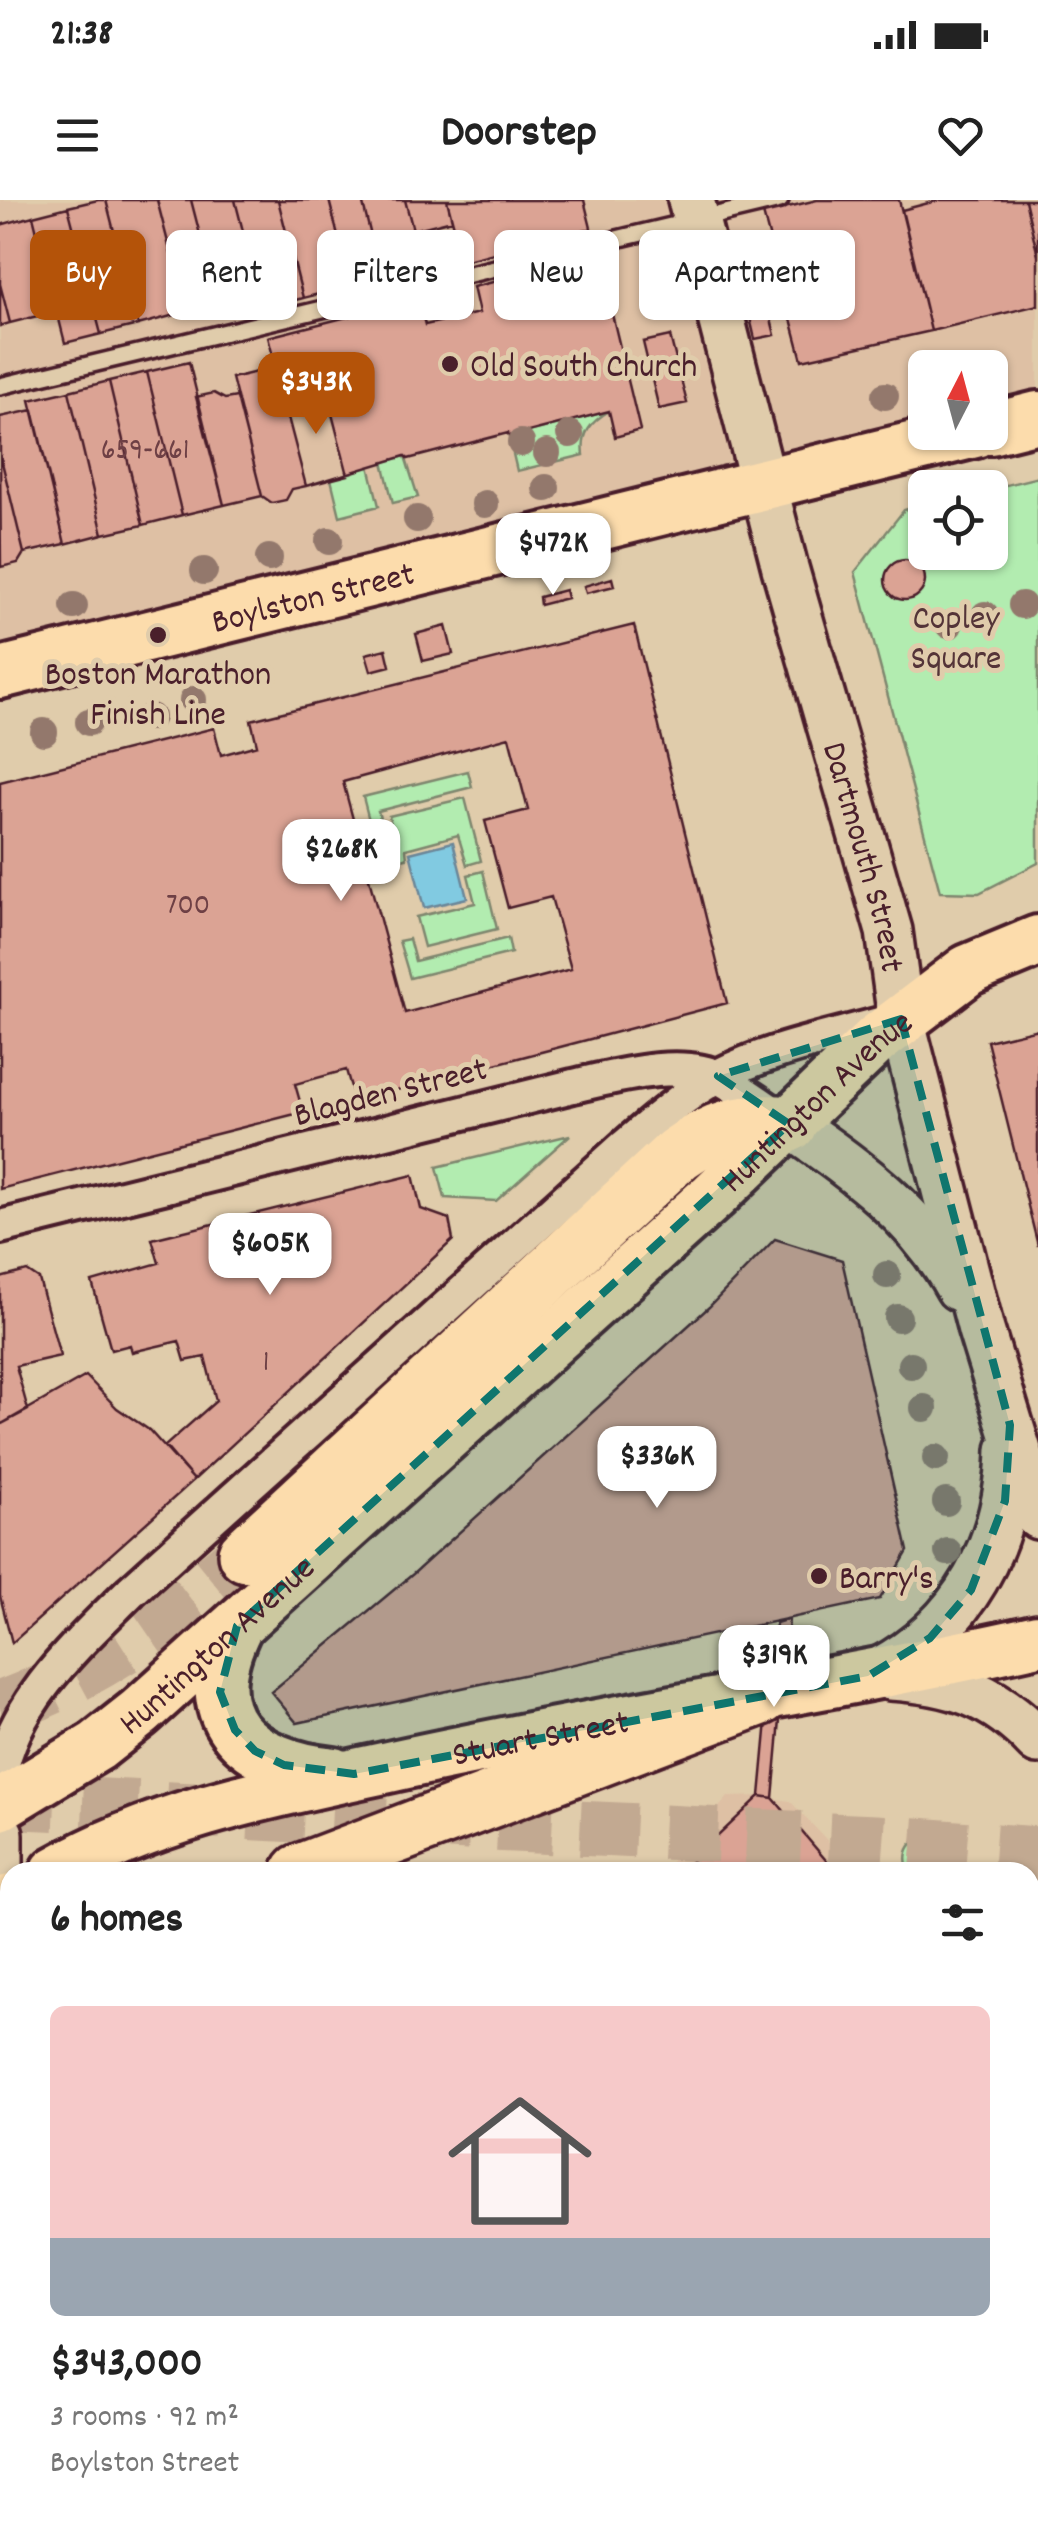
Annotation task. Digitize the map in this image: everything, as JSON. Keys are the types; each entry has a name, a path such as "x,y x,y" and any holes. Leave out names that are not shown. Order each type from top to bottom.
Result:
{"highway":[{"path":"246,1554 678,1154 720,1128 763,1121 789,1124"},
{"path":"326,1862 760,1697"}],"main road":[{"name":"Dartmouth Street","path":"693,210 764,486 890,931 901,1018 981,1330 1038,1516"},
{"path":"1008,424 1038,417"},
{"name":"Boylston Street","path":"0,673 908,449"},
{"path":"901,1018 968,970 1038,941"},
{"name":"Huntington Avenue","path":"0,1805 114,1734 713,1196 901,1018"},
{"path":"789,1124 862,1174 898,1208 943,1262 981,1330"},
{"path":"868,1676 905,1657 930,1638 971,1590 992,1548 1005,1502 1010,1426"},
{"path":"237,1626 220,1678 223,1704 235,1730 255,1751 284,1764 354,1774"},
{"name":"Stuart Street","path":"76,1862 136,1832 354,1774 481,1746 760,1697 1038,1640"},
{"path":"868,1676 926,1679 962,1688 1016,1717 1038,1741"},
{"path":"0,1834 0,1905"}],"street":[{"name":"Huntington Avenue","path":"0,1776 8,1742 34,1699 91,1632 155,1568 670,1108 718,1076 772,1054 901,1018"},
{"name":"Blagden Street","path":"0,1227 610,1078 659,1070 700,1071 718,1076 789,1124"}],"lane":[{"path":"0,386 693,210 780,200"}],"highlighted area":[{"path":"901,1019 1010,1425 1005,1501 971,1590 930,1638 868,1676 354,1774 284,1765 255,1751 235,1730 220,1692 237,1626 789,1124 718,1076"}],"shaded area":[{"path":"0,200 1038,200 1038,410 1008,417 1008,350 908,350 908,436 0,671"},
{"path":"760,1796 790,1801 848,1862 671,1862 728,1797"}],"green space":[{"path":"609,411 589,429 584,455 517,471 509,437"},
{"path":"405,456 418,497 393,503 383,462"},
{"path":"369,466 379,506 340,516 331,479"},
{"name":"Copley Square","path":"1038,477 1038,863 979,893 940,892 855,572 908,509 908,570 1008,570 1008,484"},
{"path":"468,771 472,787 378,811 384,833 373,836 363,797"},
{"path":"465,798 481,861 467,865 458,835 406,849 407,858 400,859 389,816"},
{"path":"483,871 497,929 424,947 416,917 475,903 468,875"},
{"path":"508,938 511,953 410,978 399,941 409,939 415,961"},
{"path":"570,1135 496,1201 445,1198 437,1167"},
{"path":"933,1834 945,1839 953,1847 956,1862 907,1862 910,1846"}],"water":[{"path":"453,842 467,898 424,908 410,853"}],"building":[{"path":"106,200 114,230 74,230 68,207"},
{"path":"106,200 157,200 166,235 166,317 138,325 137,320 146,320 146,230 114,230"},
{"path":"157,200 191,200 199,230 166,230 166,235"},
{"path":"191,200 235,200 243,230 199,230"},
{"path":"235,200 278,200 286,230 243,230"},
{"path":"278,200 329,200 337,230 317,230 317,294 303,298 297,274 297,230 286,230"},
{"path":"329,200 362,200 370,230 336,230"},
{"path":"362,200 405,200 413,230 370,230"},
{"path":"405,200 447,200 452,220 413,230"},
{"path":"447,200 584,200 591,228 494,230 494,253 474,258 474,230 455,230"},
{"path":"817,200 899,200 931,331 802,360 791,320 855,320 855,230 768,230 763,213"},
{"path":"940,200 1025,200 1038,256 1038,305 931,331 902,210"},
{"path":"1025,200 1038,200 1038,256"},
{"path":"68,207 74,230 37,230 33,216"},
{"path":"33,216 37,230 30,230 30,318 10,323 0,284 0,225"},
{"path":"297,274 303,298 297,300"},
{"name":"Old South Church","path":"494,282 494,320 613,320 640,430 615,437 609,411 509,437 508,433 408,459 405,456 306,486 284,402 299,398 303,391 326,391 322,377 281,387 268,337 335,320 424,320 425,325 474,320 474,314 479,313 474,287"},
{"path":"0,284 10,323 0,326"},
{"path":"59,320 97,320 101,334 65,343"},
{"path":"97,320 137,320 138,325 101,334"},
{"path":"751,320 771,320 775,335 755,339"},
{"path":"670,336 687,403 659,409 643,342"},
{"path":"189,362 224,505 182,515 147,372"},
{"path":"265,370 274,405 284,402 306,486 292,489 286,500 272,503 262,496 232,378"},
{"path":"147,372 182,515 143,525 109,381"},
{"path":"109,381 143,525 103,534 69,391"},
{"path":"317,388 326,391 348,475 306,486 284,402"},
{"path":"69,391 103,534 65,544 30,400"},
{"path":"214,393 225,399 237,397 262,496 224,505 196,397"},
{"path":"33,410 65,544 24,553 0,454 0,417"},
{"path":"0,454 24,553 18,563 1,567"},
{"path":"908,561 908,570 923,572 923,588 913,598 897,598 887,588 887,572 897,562"},
{"path":"612,578 614,586 586,593 584,586"},
{"path":"565,590 567,598 540,605 539,597"},
{"path":"634,625 727,1003 355,1101 346,1070 295,1084 303,1112 0,1189 0,782 214,728 221,755 257,745 251,720","holes":["509,737 528,810 485,821 508,908 551,897 571,969 405,1013 343,782"]},
{"path":"446,626 453,654 423,661 416,634"},
{"path":"386,649 390,666 371,671 366,654"},
{"path":"1038,1029 1038,1246 987,1041"},
{"path":"413,1175 421,1209 449,1219 453,1240 194,1480 165,1446 216,1401 205,1357 185,1361 179,1341 132,1352 130,1345 111,1350 92,1282 159,1263 152,1239"},
{"path":"775,1239 842,1260 908,1551 880,1599 297,1723 271,1692 413,1574 709,1307"},
{"path":"27,1271 39,1279 60,1356 16,1366 28,1410 0,1425 0,1278"},
{"path":"86,1376 117,1408 149,1430 194,1480 12,1643 0,1596 0,1425"},
{"path":"789,1619 773,1798 760,1796 776,1623"},
{"path":"760,1796 773,1798 827,1862 691,1862"}],"tunnel":[{"path":"0,1709 67,1679 130,1642 246,1554"},
{"path":"0,1801 875,1842 1038,1854"}],"place":[{"name":"Old South Church","path":"450,364"},
{"name":"Boston Marathon Finish Line","path":"158,635"},
{"name":"Barry's","path":"819,1576"}]}
